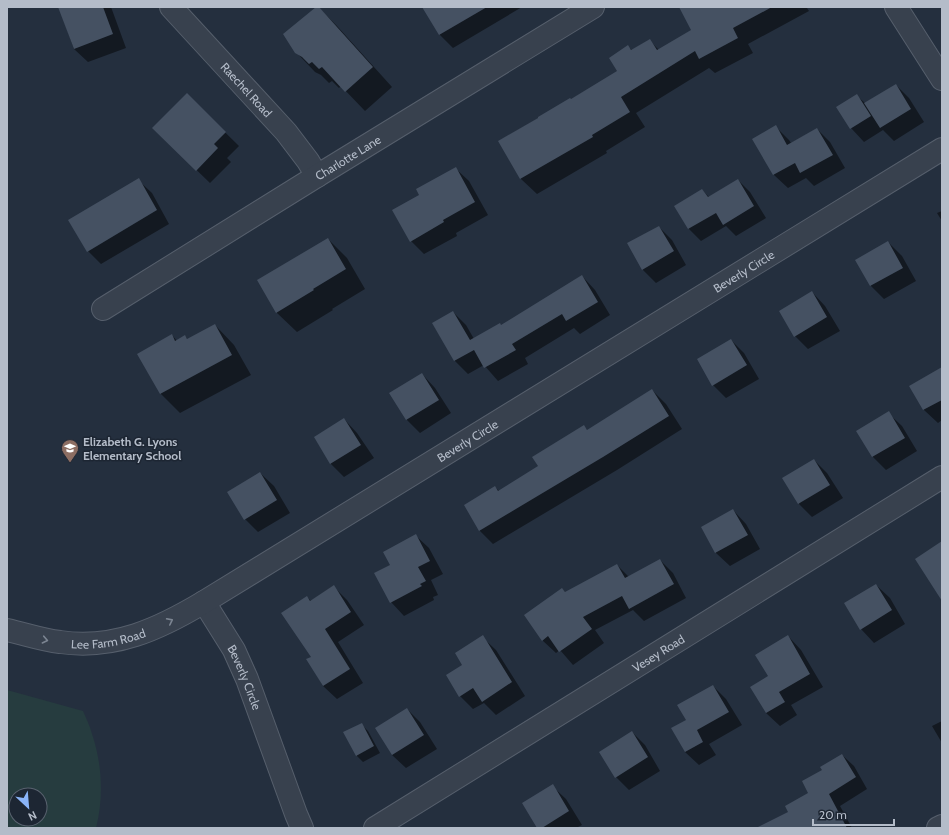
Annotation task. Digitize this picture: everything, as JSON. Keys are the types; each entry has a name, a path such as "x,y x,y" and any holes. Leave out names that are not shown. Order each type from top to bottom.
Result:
{"street":[{"name":"Raechel Road","path":"171,7 286,132 317,176"},
{"name":"Charlotte Lane","path":"103,309 593,7"},
{"path":"896,7 942,78"},
{"name":"Beverly Circle","path":"302,828 243,669 234,650 204,602 942,148"},
{"name":"Vesey Road","path":"375,828 942,477"},
{"name":"Lee Farm Road","path":"7,630 61,643 89,644 105,642 144,633 204,602"},
{"path":"938,828 942,826"}],"green space":[{"path":"7,690 83,711 95,745 100,769 101,793 99,817 96,828 7,828"}],"building":[{"path":"58,7 103,7 113,34 74,49"},
{"path":"316,7 319,7 373,67 345,92 322,67 319,69 312,62 309,64 295,53 283,34"},
{"path":"422,7 487,7 439,35"},
{"path":"679,7 772,7 733,28 738,38 699,59 695,51 621,97 630,112 592,135 593,137 520,179 498,141 617,71 609,58 628,45 631,50 650,39 657,50 691,30"},
{"path":"896,84 911,109 880,128 864,103"},
{"path":"187,93 226,132 214,144 218,148 196,171 152,128"},
{"path":"857,94 871,116 850,129 836,107"},
{"path":"776,125 787,145 817,128 833,155 800,173 795,163 773,175 752,139"},
{"path":"456,167 475,202 443,220 444,222 410,242 392,210 419,195 416,189"},
{"path":"139,178 157,210 87,252 68,220"},
{"path":"738,179 754,206 723,225 716,213 688,229 674,206 702,189 708,197"},
{"path":"659,226 674,251 642,270 627,243"},
{"path":"328,238 346,269 276,313 257,280"},
{"path":"888,241 903,268 870,286 855,260"},
{"path":"582,275 598,302 566,321 562,314 512,344 516,350 484,368 474,350 454,361 432,323 453,311 470,340 500,323 501,325"},
{"path":"812,291 827,317 794,337 779,311"},
{"path":"215,324 232,355 160,394 137,354 172,334 175,341 185,335 187,339"},
{"path":"731,339 747,365 712,386 697,359"},
{"path":"942,367 942,400 923,410 909,386"},
{"path":"422,373 439,400 406,420 389,393"},
{"path":"652,389 669,416 479,531 464,505 495,486 498,491 538,466 532,457 584,425 587,430"},
{"path":"889,411 905,438 872,457 856,431"},
{"path":"344,418 361,445 330,464 314,437"},
{"path":"814,459 830,485 798,504 782,478"},
{"path":"260,472 277,500 244,520 227,492"},
{"path":"733,509 748,535 715,553 701,527"},
{"path":"416,534 430,561 418,567 426,581 420,584 422,586 390,603 374,573 390,565 383,552"},
{"path":"942,541 942,601 915,559"},
{"path":"660,559 674,584 629,609 622,596 583,617 592,629 559,652 548,636 542,641 524,615 562,588 565,592 617,564 625,578"},
{"path":"876,584 892,610 860,630 844,603"},
{"path":"334,585 351,612 325,629 350,669 323,686 306,659 311,657 281,613 307,596 310,601"},
{"path":"483,635 512,682 482,702 473,688 459,697 446,675 462,665 455,653"},
{"path":"788,635 810,674 779,692 785,702 766,713 750,687 768,676 755,655"},
{"path":"713,685 729,712 697,730 703,742 685,752 671,728 686,720 677,705"},
{"path":"407,708 424,735 392,755 375,728"},
{"path":"362,723 374,746 356,756 343,732"},
{"path":"632,731 648,757 615,778 599,752"},
{"path":"842,754 856,777 829,794 847,828 756,828 788,812 785,806 808,793 802,781 822,770 820,767"},
{"path":"553,784 569,811 542,828 537,828 522,803"}],"place":[{"name":"Elizabeth G. Lyons Elementary School","path":"70,463"}]}
